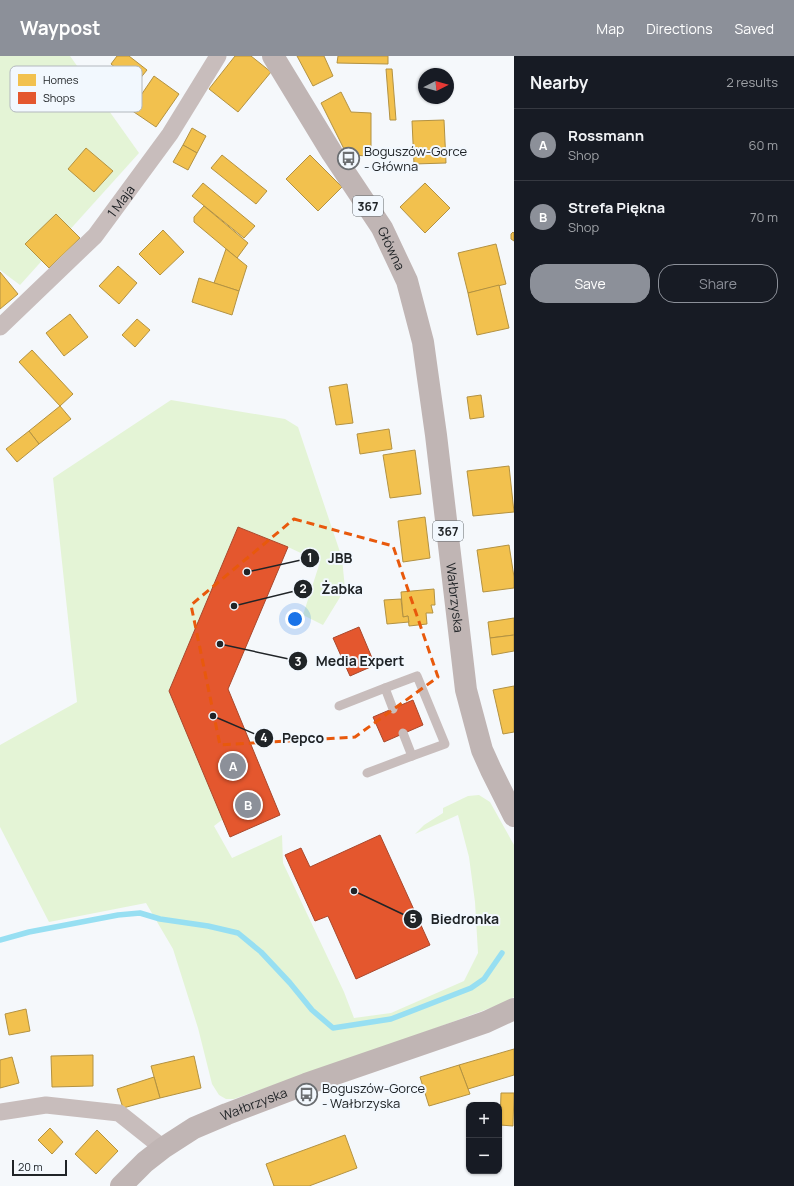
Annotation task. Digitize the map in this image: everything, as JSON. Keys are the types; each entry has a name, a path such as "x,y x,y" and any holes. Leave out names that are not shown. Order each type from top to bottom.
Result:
{"main road":[{"name":"Główna","path":"273,56 317,128 382,228 406,281 423,342 427,371"},
{"name":"Wałbrzyska","path":"427,371 437,442 466,690 482,750 514,816"},
{"name":"Wałbrzyska","path":"121,1186 145,1162 163,1148 194,1128 306,1084 486,1022 514,1009"}],"street":[{"name":"1 Maja","path":"0,327 94,236 170,134 218,56"},
{"path":"0,1112 46,1105 119,1112 163,1148"}],"lane":[{"path":"339,706 417,676 445,744 367,773"},
{"path":"385,688 393,709"},
{"path":"404,733 412,756"}],"highlighted area":[{"path":"294,519 393,546 438,677 355,737 220,745 191,605"}],"green space":[{"path":"0,56 70,56 77,66 10,66 10,112 110,112 139,153 20,285 0,270"},
{"path":"171,400 285,419 298,427 342,558 345,589 323,625 303,615 320,562 288,547 238,527 169,691 223,819 214,826 232,858 282,835 283,863 344,992 354,1018 391,1013 464,981 478,953 475,902 469,857 458,815 415,834 424,825 443,813 443,808 468,796 479,795 490,802 514,845 514,997 501,1004 409,1038 234,1099 226,1099 219,1095 212,1084 198,1028 173,949 146,903 49,922 0,827 0,745 77,702 53,478"}],"building: Homes":[{"path":"117,56 129,56 142,66 113,66 111,64"},
{"path":"235,56 251,56 271,72 238,112 209,89"},
{"path":"297,56 324,56 333,76 313,86"},
{"path":"338,56 388,56 388,64 337,63"},
{"path":"142,66 147,70 142,76"},
{"path":"386,69 392,69 396,120 390,120"},
{"path":"154,76 179,94 156,127 134,112 142,112 142,94"},
{"path":"341,92 351,112 371,113 371,156 347,155 321,103"},
{"path":"444,120 446,163 414,164 412,121"},
{"path":"192,128 206,136 197,153 183,145"},
{"path":"183,145 197,153 188,170 173,162"},
{"path":"86,148 113,171 94,192 68,169"},
{"path":"222,155 267,191 256,204 211,168"},
{"path":"310,155 342,187 318,211 286,179"},
{"path":"203,183 255,226 244,238 192,196"},
{"path":"425,183 450,208 425,233 400,207"},
{"path":"204,206 248,243 237,258 194,222 194,217"},
{"path":"56,214 80,238 49,268 25,244"},
{"path":"163,230 184,252 160,275 139,254"},
{"path":"513,232 514,241 511,239 511,234"},
{"path":"496,244 506,284 468,293 458,253"},
{"path":"226,249 247,266 239,291 214,283"},
{"path":"118,266 137,283 119,304 99,286"},
{"path":"0,272 18,294 0,309"},
{"path":"199,278 239,291 232,315 192,302"},
{"path":"499,285 509,328 477,335 468,293"},
{"path":"70,314 88,337 64,356 46,333"},
{"path":"137,319 150,330 135,347 122,335"},
{"path":"32,350 73,394 60,406 19,362"},
{"path":"347,384 353,423 336,425 329,387"},
{"path":"481,395 484,417 470,419 467,397"},
{"path":"60,406 71,419 39,444 29,431"},
{"path":"389,429 392,449 360,454 357,434"},
{"path":"29,431 39,444 17,462 6,449"},
{"path":"415,450 421,494 390,498 383,455"},
{"path":"509,466 514,512 473,516 467,471"},
{"path":"425,517 430,558 403,562 398,521"},
{"path":"509,545 514,577 514,588 483,592 477,550"},
{"path":"434,589 435,605 431,605 433,613 426,613 427,624 409,626 408,616 403,617 401,592"},
{"path":"401,599 403,617 408,616 409,622 387,624 384,600"},
{"path":"514,618 514,635 490,638 488,622"},
{"path":"514,635 514,651 492,655 490,638"},
{"path":"514,686 514,732 503,734 493,690"},
{"path":"26,1009 30,1031 9,1035 5,1014"},
{"path":"514,1049 514,1075 468,1089 459,1065"},
{"path":"93,1055 93,1086 52,1087 51,1056"},
{"path":"194,1056 201,1088 160,1098 151,1066"},
{"path":"12,1057 19,1083 0,1088 0,1060"},
{"path":"459,1065 470,1094 429,1106 420,1077"},
{"path":"154,1077 160,1098 123,1108 117,1089"},
{"path":"501,1093 514,1093 513,1126 502,1125 502,1102 501,1102"},
{"path":"50,1128 63,1142 52,1154 38,1140"},
{"path":"97,1130 118,1151 96,1174 75,1154"},
{"path":"345,1135 357,1168 309,1186 274,1186 266,1164"}],"building: Shops":[{"path":"238,527 288,547 228,689 280,815 230,837 169,691"},
{"path":"359,627 375,665 350,676 333,638"},
{"path":"413,700 423,725 384,742 373,717"},
{"path":"380,835 430,945 356,979 328,916 315,921 285,855 301,848 310,867"}],"waterway":[{"path":"0,940 29,932 118,915 140,913 160,919 208,926 238,933 261,952 290,983 312,1010 333,1028 391,1019 471,988 484,979 502,953"}],"place":[{"name":"Boguszów-Gorce - Główna","path":"349,158"},
{"name":"JBB","path":"247,572"},
{"name":"Żabka","path":"234,606"},
{"name":"Media Expert","path":"220,644"},
{"name":"Pepco","path":"213,716"},
{"name":"Rossmann","path":"233,766"},
{"name":"Strefa Piękna","path":"248,805"},
{"name":"Biedronka","path":"354,891"},
{"name":"Boguszów-Gorce - Wałbrzyska","path":"307,1095"}]}
